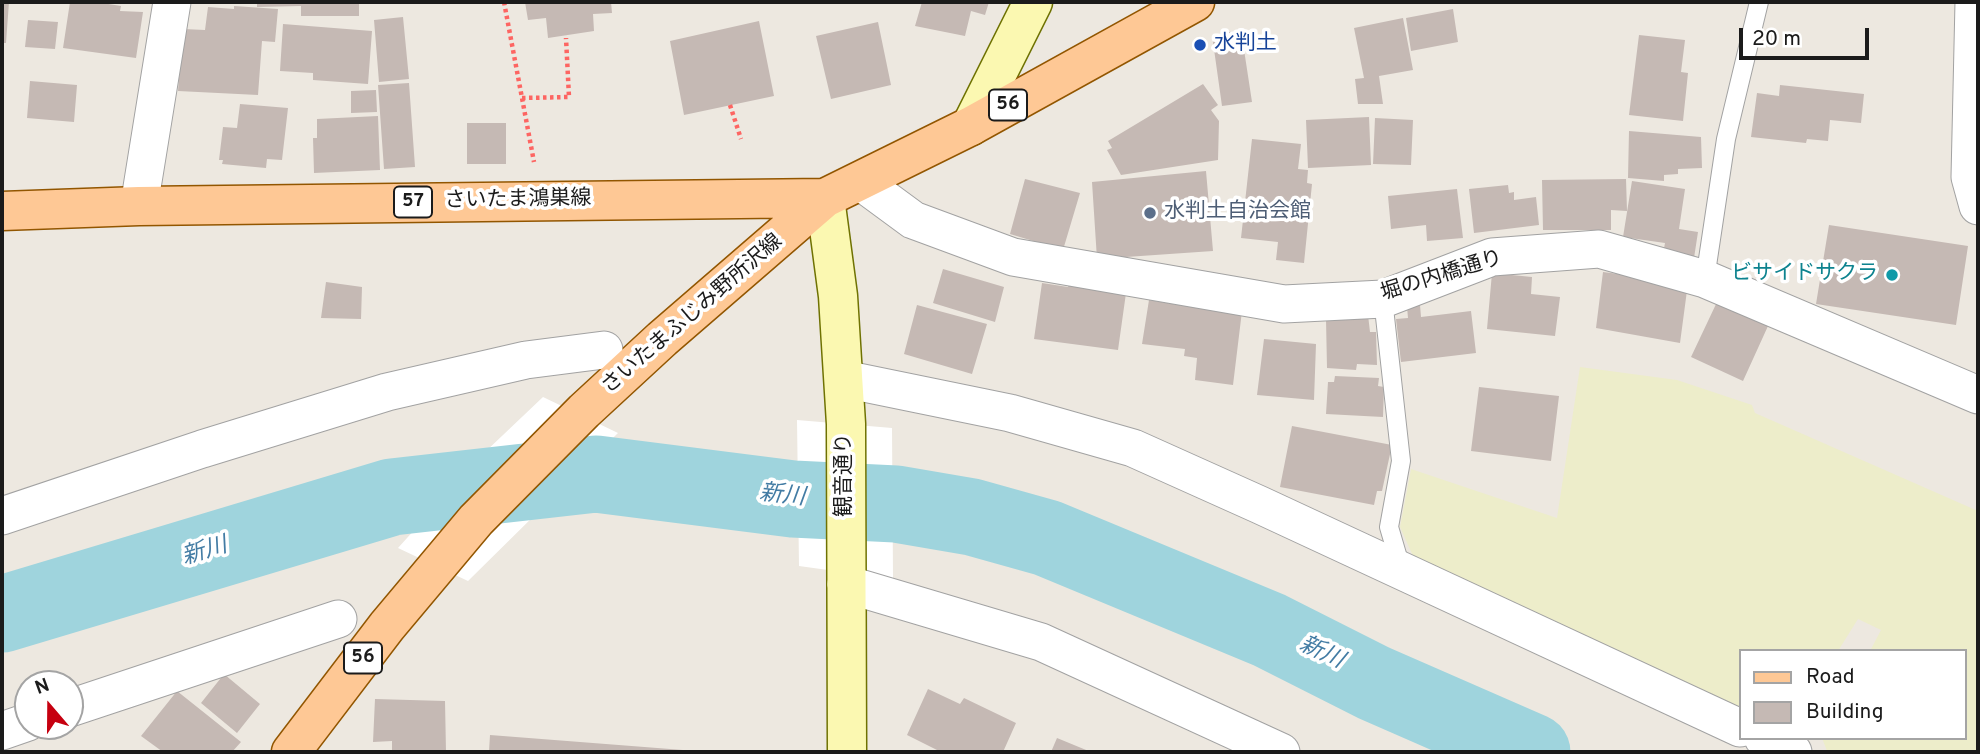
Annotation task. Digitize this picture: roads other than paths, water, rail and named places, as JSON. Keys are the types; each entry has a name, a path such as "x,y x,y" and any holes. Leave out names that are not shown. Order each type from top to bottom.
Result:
{"main road":[{"name":"さいたまふじみ野所沢線","path":"291,752 436,565 476,520 584,411 662,339 825,198 971,126 1195,2"},
{"name":"さいたま鴻巣線","path":"2,211 139,206 825,198"}],"street":[{"path":"139,206 172,2"},
{"path":"971,126 1033,2"},
{"path":"1974,2 1970,177 1978,206"},
{"name":"堀の内橋通り","path":"860,181 913,220 1013,257 1284,304 1383,299 1492,257 1599,249 1705,279 1978,395"},
{"name":"観音通り","path":"825,198 838,296 846,424 847,752"},
{"path":"2,516 201,449 387,392 526,360 604,350"},
{"path":"844,379 1010,413 1133,448 1738,727"},
{"path":"847,573 1041,642 1281,752"},
{"path":"84,703 338,619"},
{"path":"1767,740 1793,752"}],"lane":[{"path":"1705,279 1726,139 1759,2"},
{"path":"1383,299 1401,461 1389,527 1401,571"}],"waterway":[{"name":"新川","path":"2,614 392,497 596,474 793,499 896,504 972,517 1047,538 1269,630 1374,683 1532,752"}],"place":[{"name":"水判土","path":"1200,45"},
{"name":"水判土自治会館","path":"1150,213"},
{"name":"ビサイドサクラ","path":"1892,275"}]}
